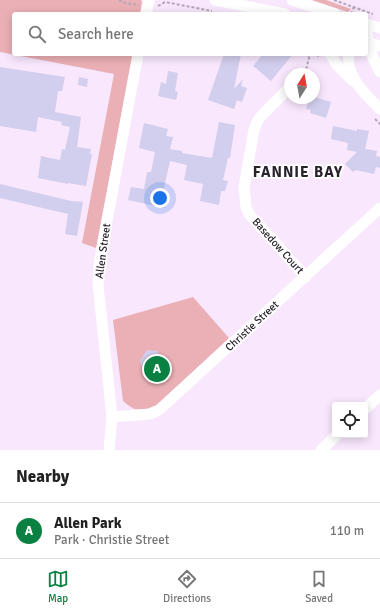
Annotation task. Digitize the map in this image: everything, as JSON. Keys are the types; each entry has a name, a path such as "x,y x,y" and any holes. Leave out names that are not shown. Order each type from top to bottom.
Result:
{"street":[{"path":"292,0 329,12"},
{"path":"215,6 268,12"},
{"path":"368,25 380,28"},
{"path":"368,42 380,46"},
{"path":"368,45 380,72"},
{"name":"Allen Street","path":"109,450 112,417 98,284 99,264 138,56"},
{"path":"331,56 337,65 380,109"},
{"path":"349,56 349,67 359,86"},
{"name":"Basedow Court","path":"284,94 258,120 252,139 244,194 246,207 249,214 306,277"},
{"name":"Christie Street","path":"112,417 150,414 159,410 380,208"},
{"path":"368,406 380,395"},
{"path":"321,450 334,438"}],"path":[{"path":"118,0 125,3 154,8 165,2 215,6"},
{"path":"334,0 367,12"},
{"path":"352,12 354,7"},
{"path":"368,12 375,15"},
{"path":"306,68 310,56"}],"shaded area":[{"path":"0,0 141,0 142,2 140,12 12,12 12,54 0,52"},
{"path":"312,0 326,0 351,9 348,12"},
{"path":"21,56 133,56 96,248 82,243 114,74"},
{"path":"193,297 229,338 157,405 143,410 132,408 123,401 113,320"}],"building":[{"path":"223,56 241,56 234,89 243,79 241,86 247,88 242,102 237,100 234,109 208,100"},
{"path":"261,56 291,56 271,81 253,66"},
{"path":"0,67 65,77 62,91 58,91 55,112 81,117 77,147 91,149 90,154 92,154 86,186 38,178 41,156 60,160 62,149 65,150 70,127 61,125 62,122 38,117 36,132 0,126"},
{"path":"168,71 178,73 175,91 178,92 176,100 158,96 161,82 166,84"},
{"path":"79,77 88,79 87,87 78,85"},
{"path":"320,99 331,102 326,118 310,113 311,110 306,109 308,104 320,104"},
{"path":"219,122 235,125 230,158 228,158 223,180 228,181 225,191 221,191 219,205 200,201 203,184 184,180 187,165 170,161 163,192 168,193 165,208 128,200 131,187 144,189 147,172 151,172 155,152 139,148 144,123 168,129 166,136 173,137 170,149 182,151 182,153 212,158"},
{"path":"333,126 357,131 357,129 369,131 365,149 377,151 376,156 380,157 380,168 376,167 374,174 356,170 353,172 345,164 357,152 347,150 348,143 331,139"},
{"path":"0,184 71,201 83,202 77,236 65,234 68,214 0,198"},
{"path":"147,350 158,351 158,363 155,373 143,371 140,361"}],"place":[{"name":"Allen Park","path":"157,369"}],"district":[{"name":"FANNIE BAY","path":"298,172"}]}
